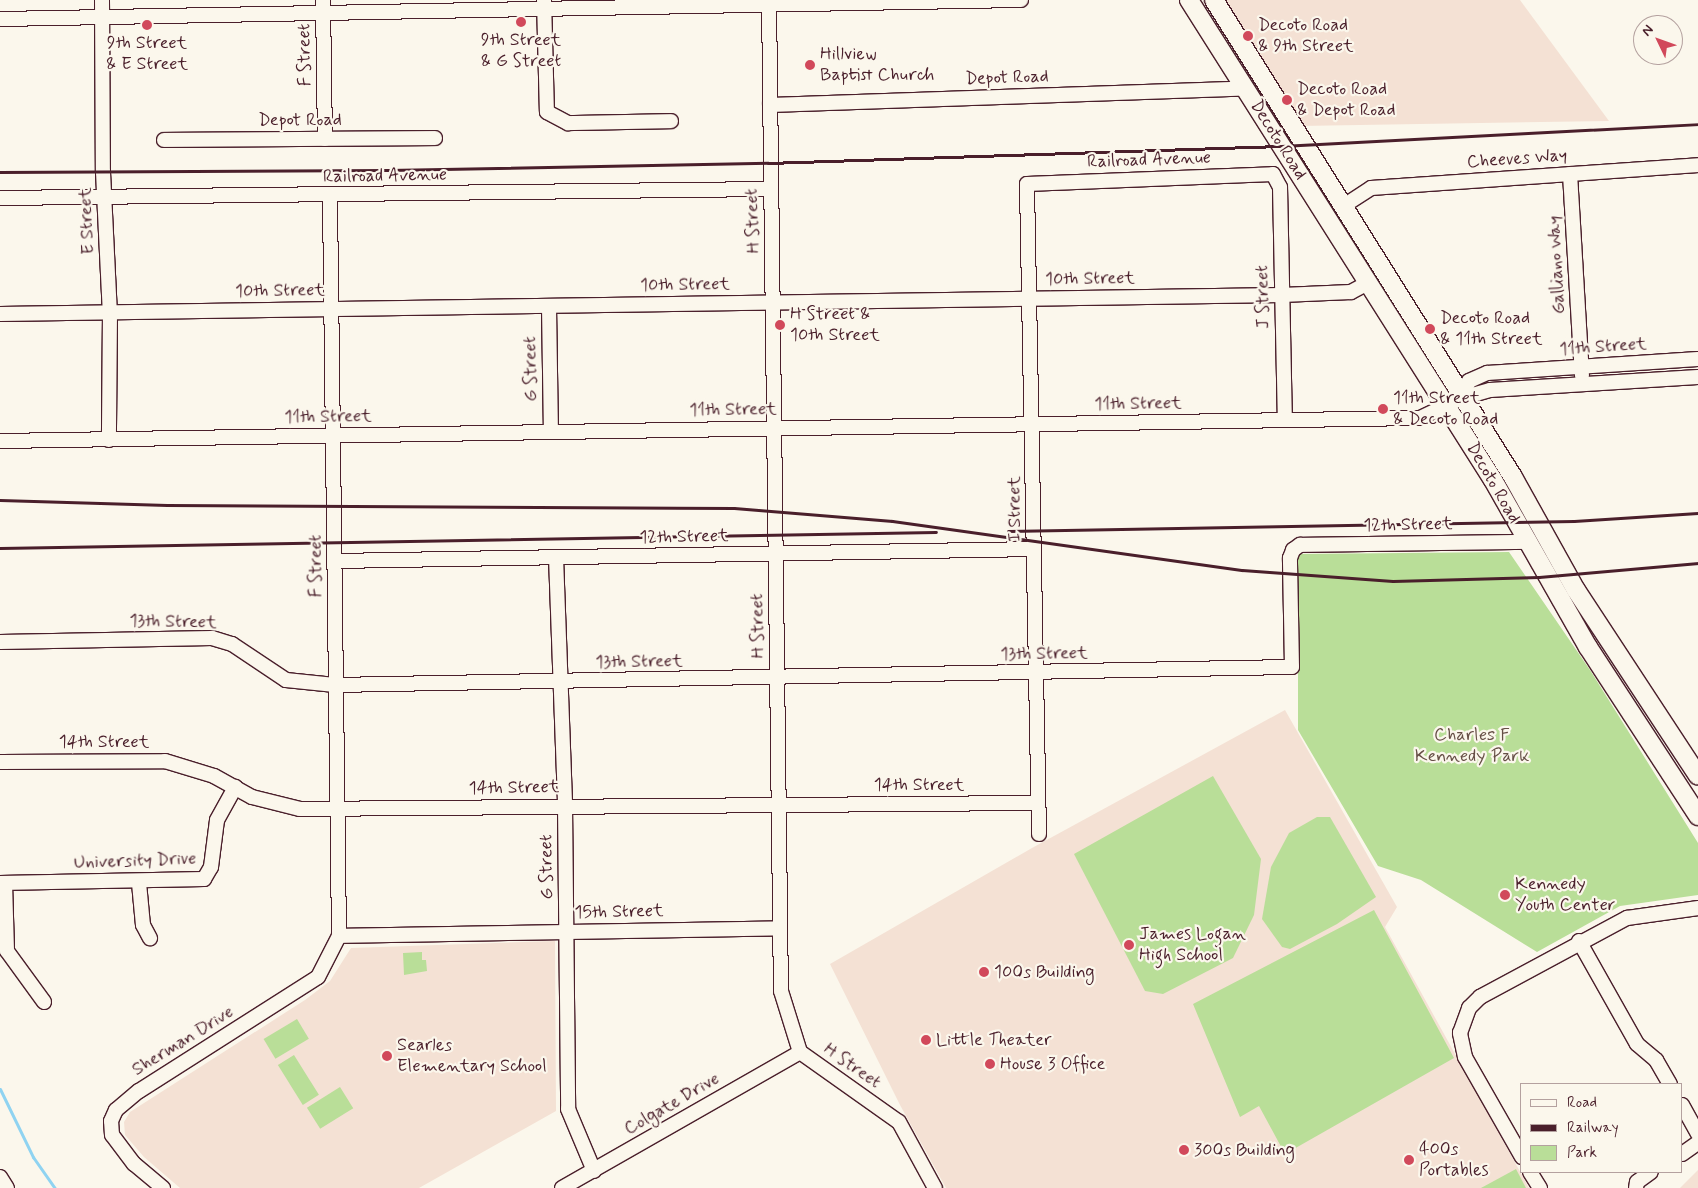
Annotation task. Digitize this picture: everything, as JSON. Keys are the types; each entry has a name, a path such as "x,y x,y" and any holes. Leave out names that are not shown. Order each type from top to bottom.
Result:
{"main road":[{"name":"Decoto Road","path":"1189,0 1493,480 1526,542 1588,647 1698,816"},
{"name":"Decoto Road","path":"1214,0 1345,205 1462,398 1513,477 1570,582 1698,776"}],"street":[{"name":"E Street","path":"102,0 104,197 110,313 110,440"},
{"path":"0,19 323,6 1021,0"},
{"name":"H Street","path":"769,2 770,105 768,163 771,189 774,302 772,428 778,678 781,991 800,1052 899,1122 935,1188"},
{"path":"544,4 547,112 568,123 671,121"},
{"name":"F Street","path":"323,6 325,139"},
{"name":"Depot Road","path":"770,105 1245,88"},
{"name":"Depot Road","path":"164,140 436,138"},
{"name":"Cheeves Way","path":"1345,205 1370,188 1698,165"},
{"name":"Railroad Avenue","path":"1027,184 1273,174"},
{"name":"J Street","path":"1273,174 1280,187 1285,420"},
{"name":"Galliano Way","path":"1570,174 1583,384"},
{"name":"I Street","path":"1027,184 1038,674 1039,834"},
{"name":"Railroad Avenue","path":"0,198 330,196 771,189"},
{"name":"F Street","path":"330,196 336,810 340,936"},
{"name":"10th Street","path":"0,314 1282,295 1350,292 1368,283"},
{"name":"G Street","path":"549,307 551,431"},
{"name":"11th Street","path":"1462,398 1469,381 1488,373 1698,359"},
{"name":"11th Street","path":"0,441 1420,418 1447,407 1462,398 1515,387 1698,377"},
{"name":"12th Street","path":"1292,667 1293,550 1300,545 1526,542"},
{"name":"12th Street","path":"334,561 1034,549"},
{"name":"G Street","path":"556,557 565,806 568,1109 594,1171"},
{"name":"13th Street","path":"0,642 212,638 232,644 286,680 335,685 1038,674 1292,667"},
{"name":"14th Street","path":"0,762 165,761 214,776 234,787 285,808 336,810 565,806 1038,803"},
{"name":"University Drive","path":"2,883 138,883 204,879 212,867 217,820 234,787"},
{"path":"2,883 7,951 44,1002"},
{"path":"138,883 143,925 150,938"},
{"path":"1520,1154 1465,1058 1461,1043 1462,1024 1469,1008 1480,997 1578,941 1626,918 1698,908"},
{"name":"15th Street","path":"340,936 780,928"},
{"name":"Sherman Drive","path":"163,1188 134,1164 112,1135 111,1121 116,1110 139,1091 318,977 340,936"},
{"path":"1578,941 1637,1044 1656,1060 1669,1083"},
{"name":"Colgate Drive","path":"562,1188 800,1052"},
{"path":"1683,1107 1698,1134"},
{"path":"1683,1153 1698,1143"},
{"path":"1531,1173 1540,1188"},
{"path":"1636,1188 1637,1182 1650,1173"},
{"path":"0,1177 8,1188"}],"shaded area":[{"path":"1219,0 1520,0 1609,121 1299,126"},
{"name":"James Logan High School","path":"1285,710 1397,907 1385,927 1529,1188 946,1188 900,1105 830,964 1032,848"},
{"name":"Searles Elementary School","path":"555,941 556,1111 419,1188 180,1188 144,1157 125,1135 124,1122 130,1112 305,1000 330,981 351,948"},
{"path":"1698,1170 1698,1188 1680,1188"}],"green space":[{"name":"Charles F Kennedy Park","path":"1509,552 1590,670 1698,843 1698,895 1620,906 1537,952 1421,880 1378,866 1298,730 1298,554"},
{"path":"1213,776 1261,859 1254,915 1233,958 1163,994 1145,991 1074,854"},
{"path":"1317,817 1330,817 1376,897 1337,924 1290,949 1282,947 1262,919 1271,867 1289,833"},
{"path":"1374,910 1454,1058 1285,1154 1259,1106 1240,1117 1193,1004"},
{"path":"422,952 422,960 426,960 427,971 404,975 403,953"},
{"path":"297,1019 309,1039 275,1059 264,1039"},
{"path":"294,1055 319,1095 303,1105 278,1065"},
{"path":"340,1087 353,1108 320,1129 307,1108"},
{"path":"1516,1169 1526,1188 1481,1188"}],"waterway":[{"path":"0,1089 33,1157 55,1188"}],"railway":[{"path":"0,172 388,170 768,163 1281,146 1698,124"},
{"path":"0,500 167,505 734,508 892,521 1242,570 1393,581 1539,577 1698,563"},
{"path":"1008,531 1574,521 1698,513"},
{"path":"0,548 936,532"}],"place":[{"name":"9th Street & G Street","path":"521,22"},
{"name":"9th Street & E Street","path":"147,25"},
{"name":"Decoto Road & 9th Street","path":"1248,36"},
{"name":"Hillview Baptist Church","path":"810,65"},
{"name":"Decoto Road & Depot Road","path":"1287,100"},
{"name":"H Street & 10th Street","path":"780,325"},
{"name":"Decoto Road & 11th Street","path":"1430,329"},
{"name":"11th Street & Decoto Road","path":"1383,409"},
{"name":"Kennedy Youth Center","path":"1505,895"},
{"name":"James Logan High School","path":"1129,945"},
{"name":"100s Building","path":"984,972"},
{"name":"Little Theater","path":"926,1040"},
{"name":"Searles Elementary School","path":"387,1056"},
{"name":"House 3 Office","path":"990,1064"},
{"name":"300s Building","path":"1184,1150"},
{"name":"400s Portables","path":"1409,1160"}]}
